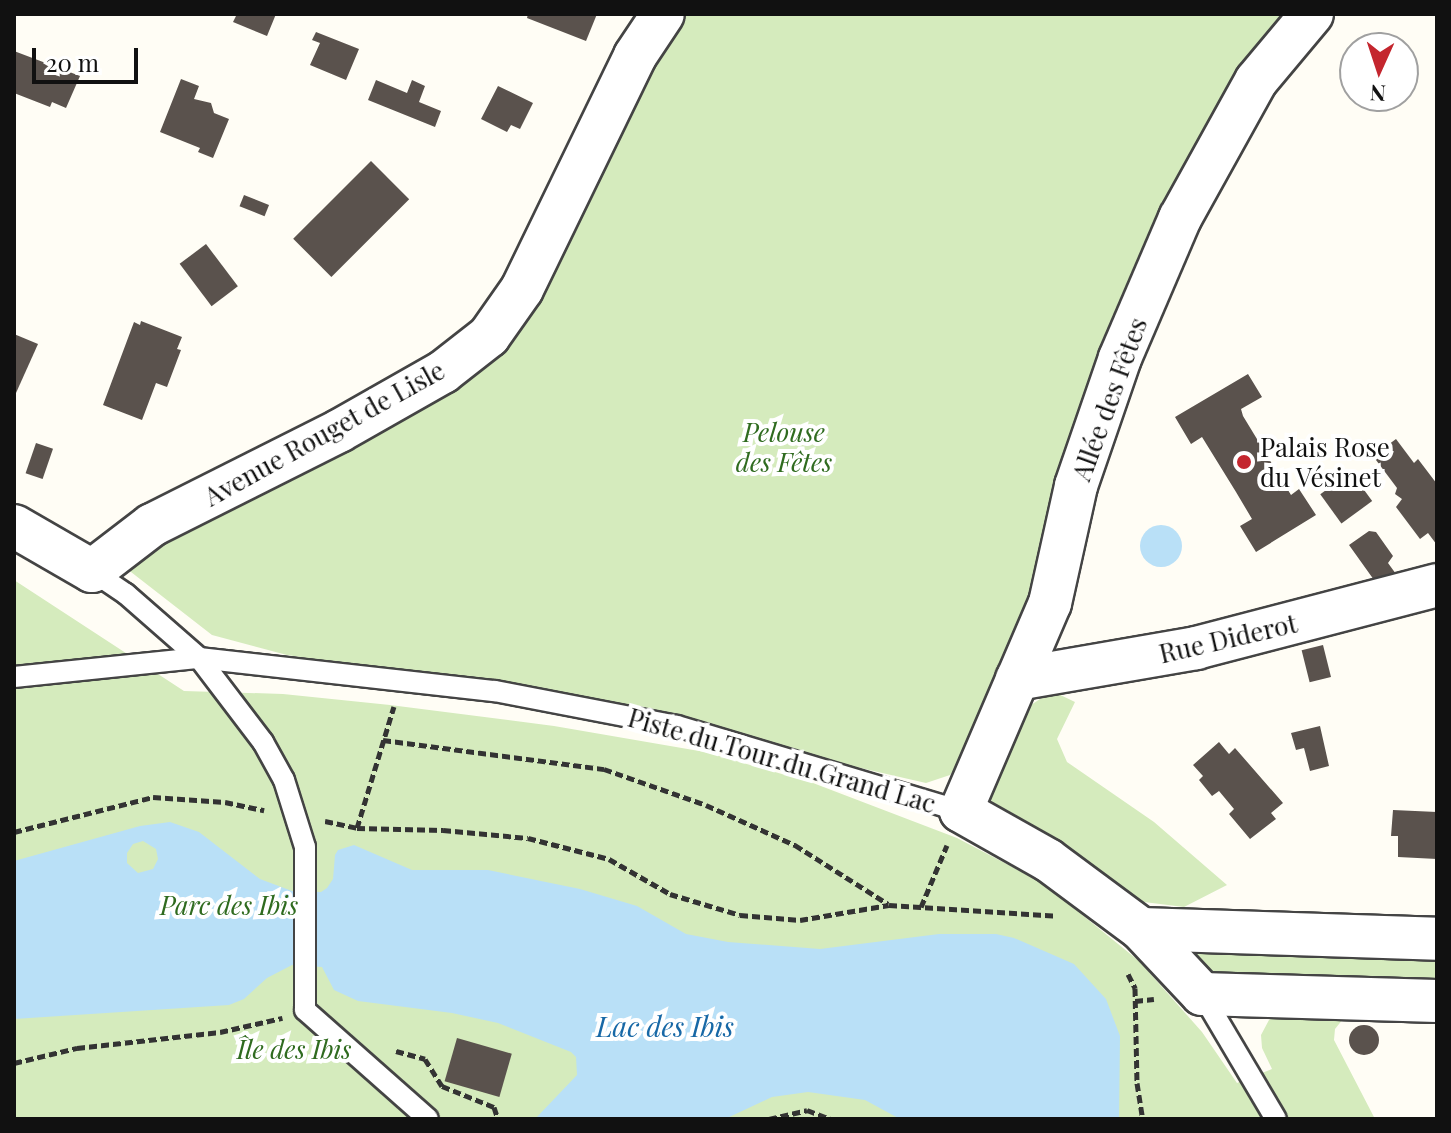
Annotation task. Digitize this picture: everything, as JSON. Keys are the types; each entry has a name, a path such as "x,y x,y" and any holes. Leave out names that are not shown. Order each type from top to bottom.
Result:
{"street":[{"name":"Avenue Rouget de Lisle","path":"92,571 152,525 339,431 443,372 489,336 522,289 635,56 663,14"},
{"name":"Allée des Fêtes","path":"961,811 1050,603 1076,486 1120,358 1180,218 1256,81 1312,14"},
{"path":"14,526 92,571"},
{"name":"Rue Diderot","path":"1017,679 1196,648 1437,585"},
{"name":"Piste du Tour du Grand Lac","path":"961,811 1048,860 1131,944 1202,994"},
{"path":"1131,944 1437,939"},
{"path":"1202,994 1437,1001"}],"lane":[{"path":"92,571 126,594 199,658 263,742 284,780 305,847 305,1010 428,1119"},
{"name":"Piste du Tour du Grand Lac","path":"14,677 199,658 495,691 677,726 961,811"},
{"name":"Piste du Tour du Grand Lac","path":"1202,994 1276,1119"}],"path":[{"path":"357,828 401,680"},
{"path":"383,740 604,769 706,805 795,845 889,905"},
{"path":"14,832 153,797 225,802 357,828 443,830 528,838 609,859 670,894 740,915 800,920 889,905 1061,916"},
{"path":"921,907 961,811"},
{"path":"1131,944 1137,1083 1143,1119"},
{"path":"14,1063 77,1048 220,1032 272,1022 305,1010"},
{"path":"365,1060 389,1050 425,1059 442,1086 494,1107 498,1119"},
{"path":"769,1119 807,1110 831,1119"}],"green space":[{"name":"Pelouse des Fêtes","path":"682,14 1312,14 1180,218 1017,679 950,775 926,783 677,726 404,673 287,655 212,635 122,565 453,384"},
{"name":"Parc des Ibis","path":"14,580 184,691 283,694 390,705 554,726 705,752 813,783 957,838 1043,883 1139,961 1202,1032 1237,1083 1272,1069 1262,1048 1261,1035 1269,1020 1280,1014 1343,1019 1335,1029 1334,1040 1375,1119 14,1119"},
{"path":"1052,691 1075,702 1057,739 1067,762 1154,822 1227,885 1184,907 1144,902 1105,883 997,813 986,789 1013,717"},
{"path":"1193,946 1437,949 1437,988 1217,979 1191,958"}],"water":[{"path":"1161,525 1176,531 1182,546 1176,561 1161,567 1146,561 1140,546 1146,531"},
{"name":"Lac des Ibis","path":"170,822 199,832 260,879 292,891 321,892 327,888 333,879 338,850 354,845 412,870 488,870 580,889 637,906 686,934 728,942 820,949 939,934 996,934 1014,938 1074,964 1106,999 1120,1036 1119,1119 900,1119 865,1100 808,1092 772,1097 725,1119 535,1119 577,1075 576,1057 571,1052 498,1023 452,1013 358,1001 334,990 322,967 292,965 267,978 244,999 229,1005 14,1019 14,861 140,826","holes":["143,841 156,849 158,859 153,869 138,873 127,863 127,853 133,844"]}],"building":[{"path":"237,14 276,14 267,36 233,22"},
{"path":"528,14 597,14 586,41 527,18"},
{"path":"316,32 359,49 346,80 310,65 320,43 312,40"},
{"path":"14,51 80,76 66,108 52,102 50,107 14,93"},
{"path":"181,79 199,86 194,99 211,103 214,113 229,119 213,158 198,152 200,148 160,132"},
{"path":"376,80 407,93 412,80 425,86 419,102 441,111 435,127 368,100"},
{"path":"498,86 533,103 520,129 511,125 507,132 481,119"},
{"path":"371,161 409,199 331,277 293,239"},
{"path":"244,195 269,205 265,216 240,206"},
{"path":"206,244 238,286 212,306 180,264"},
{"path":"141,321 182,337 177,349 181,350 167,387 156,383 142,420 103,405 134,322 140,325"},
{"path":"14,334 38,344 16,393 14,392"},
{"name":"Palais Rose du Vésinet","path":"1248,374 1262,397 1241,409 1243,416 1291,495 1299,489 1316,515 1256,552 1240,526 1252,519 1236,492 1202,437 1191,444 1175,417"},
{"path":"1396,439 1414,463 1418,459 1437,484 1437,545 1428,533 1420,539 1396,507 1402,499 1395,494 1397,488 1373,456"},
{"path":"36,443 53,449 43,479 26,473"},
{"path":"1351,472 1372,501 1341,523 1320,494"},
{"path":"1369,531 1376,532 1393,556 1388,563 1396,574 1374,580 1349,545"},
{"path":"1323,645 1331,677 1310,682 1302,650"},
{"path":"1320,726 1329,766 1310,771 1304,748 1296,750 1291,733"},
{"path":"1219,742 1229,754 1235,748 1283,803 1271,813 1276,819 1250,839 1229,814 1234,809 1219,791 1212,796 1199,780 1203,776 1193,765"},
{"path":"1393,810 1437,812 1437,859 1398,857 1398,836 1391,836"},
{"path":"1364,1025 1370,1026 1378,1034 1378,1046 1370,1054 1364,1055 1358,1054 1350,1046 1349,1040 1350,1034 1358,1026"},
{"path":"457,1038 512,1054 499,1097 445,1081"}],"place":[{"name":"Palais Rose du Vésinet","path":"1244,462"}],"park label":[{"name":"Île des Ibis","path":"294,1049"}]}
